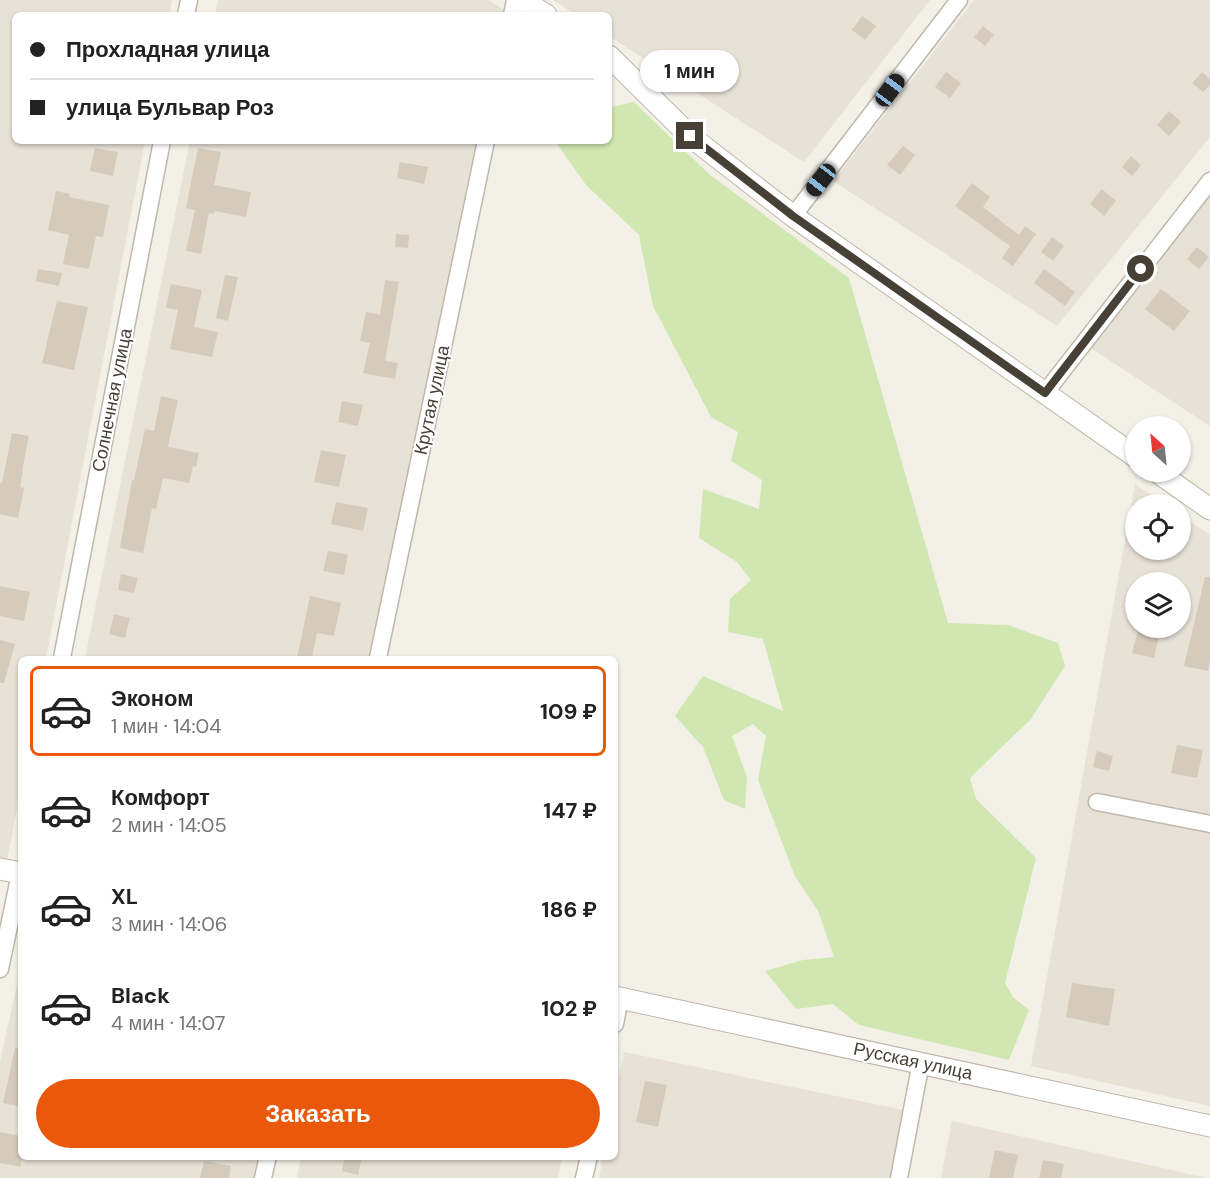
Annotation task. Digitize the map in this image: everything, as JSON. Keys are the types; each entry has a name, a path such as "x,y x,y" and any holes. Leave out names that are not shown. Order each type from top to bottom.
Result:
{"street":[{"path":"522,0 541,12"},
{"path":"793,216 959,0"},
{"path":"612,59 690,136 793,216 1125,449"},
{"name":"Солнечная улица","path":"62,656 161,144"},
{"name":"Крутая улица","path":"378,656 485,144"},
{"path":"1045,393 1210,181"},
{"path":"1172,482 1210,509"},
{"path":"1097,802 1210,824"},
{"path":"0,869 18,872"},
{"path":"0,969 18,886"},
{"name":"Русская улица","path":"618,997 1210,1126"},
{"path":"899,1178 921,1062"},
{"path":"263,1178 267,1160"},
{"path":"584,1178 588,1160"}],"shaded area":[{"path":"0,0 172,0 170,12 12,12 12,144 144,144 46,656 18,656 18,804 7,861 0,859"},
{"path":"218,0 488,0 508,12 216,12"},
{"path":"553,0 930,0 804,162 612,38 612,12 571,12"},
{"path":"974,0 1210,0 1210,137 1057,326 833,181"},
{"path":"189,144 479,144 370,656 85,656"},
{"path":"1210,192 1210,426 1086,345"},
{"path":"1135,484 1150,494 1133,494"},
{"path":"1191,522 1210,535 1210,1106 1031,1066 1125,540 1125,560 1191,560"},
{"path":"18,980 18,1160 265,1160 261,1178 0,1178 0,1062"},
{"path":"624,1052 918,1113 906,1178 599,1178 602,1160 618,1160 618,1082"},
{"path":"952,1121 1207,1178 941,1178"},
{"path":"300,1160 561,1160 558,1178 297,1178"}],"green space":[{"path":"634,102 709,174 849,278 948,623 1008,625 1058,643 1065,666 1031,719 970,778 976,799 1036,858 1005,983 1013,997 1029,1010 1009,1060 859,1025 833,1004 796,1009 765,971 803,960 834,957 818,911 795,876 758,780 766,736 753,724 732,736 747,777 745,809 724,800 703,747 675,716 703,676 783,711 763,639 728,632 730,599 751,580 737,562 699,538 703,489 759,509 762,480 731,461 738,432 711,417 653,306 639,235 586,185 557,144 612,144 612,107"}],"building":[{"path":"862,16 876,26 865,40 852,30"},
{"path":"983,26 994,35 985,46 974,37"},
{"path":"946,72 961,83 950,98 935,87"},
{"path":"1202,72 1210,79 1210,85 1203,92 1192,83"},
{"path":"1169,111 1181,122 1169,136 1157,125"},
{"path":"903,146 915,155 900,175 887,165"},
{"path":"95,148 118,152 113,176 90,171"},
{"path":"198,148 221,152 214,185 251,192 246,217 215,211 214,214 209,213 201,254 186,251 195,210 186,208"},
{"path":"1131,156 1141,165 1132,176 1122,167"},
{"path":"400,162 428,167 424,184 397,178"},
{"path":"972,183 990,197 983,207 1019,235 1025,226 1036,234 1013,266 1002,258 1010,246 955,206"},
{"path":"1102,189 1116,201 1104,216 1090,204"},
{"path":"56,191 70,194 69,197 109,205 103,237 96,236 89,269 63,264 69,235 48,230"},
{"path":"396,234 409,235 408,248 395,247"},
{"path":"1052,237 1064,246 1053,261 1041,252"},
{"path":"1197,247 1209,257 1199,269 1187,259"},
{"path":"38,269 62,273 59,286 36,281"},
{"path":"1044,269 1075,292 1065,306 1034,283"},
{"path":"225,275 238,277 228,321 216,318"},
{"path":"385,280 399,282 385,361 398,363 395,379 363,373 370,343 360,341 366,312 380,315"},
{"path":"171,284 202,290 194,327 218,332 212,357 170,349 178,310 166,308"},
{"path":"1161,289 1190,311 1174,331 1145,309"},
{"path":"57,301 88,307 74,370 42,363"},
{"path":"161,396 178,400 168,447 199,453 189,483 163,478 156,509 152,508 143,553 120,548 132,480 134,480 145,429 154,431"},
{"path":"342,401 363,405 358,426 338,422"},
{"path":"12,433 29,436 22,471 20,487 24,488 18,518 0,514 0,483 2,483"},
{"path":"321,450 346,455 339,487 314,482"},
{"path":"336,502 368,508 363,531 331,524"},
{"path":"328,551 348,555 344,575 323,571"},
{"path":"121,574 138,578 134,593 118,590"},
{"path":"1205,577 1210,577 1208,671 1184,666"},
{"path":"0,586 30,592 24,621 0,616"},
{"path":"310,596 341,603 334,636 317,633 312,656 297,656"},
{"path":"114,614 130,618 125,638 109,634"},
{"path":"1136,638 1159,638 1154,658 1132,653"},
{"path":"0,640 15,644 4,683 0,683"},
{"path":"1177,745 1203,750 1197,778 1171,773"},
{"path":"1097,751 1113,756 1109,771 1093,767"},
{"path":"1072,983 1115,989 1109,1026 1066,1017"},
{"path":"15,1048 18,1048 18,1106 3,1103"},
{"path":"645,1081 667,1085 658,1127 636,1122"},
{"path":"0,1132 18,1135 18,1160 21,1160 21,1167 0,1163"},
{"path":"995,1150 1018,1155 1013,1178 989,1178"},
{"path":"344,1160 361,1160 358,1175 342,1171"},
{"path":"1043,1160 1064,1164 1061,1178 1039,1178"},
{"path":"204,1161 231,1166 229,1178 200,1178"}],"route":[{"path":"690,136 793,216 1045,393 1141,269"}]}
